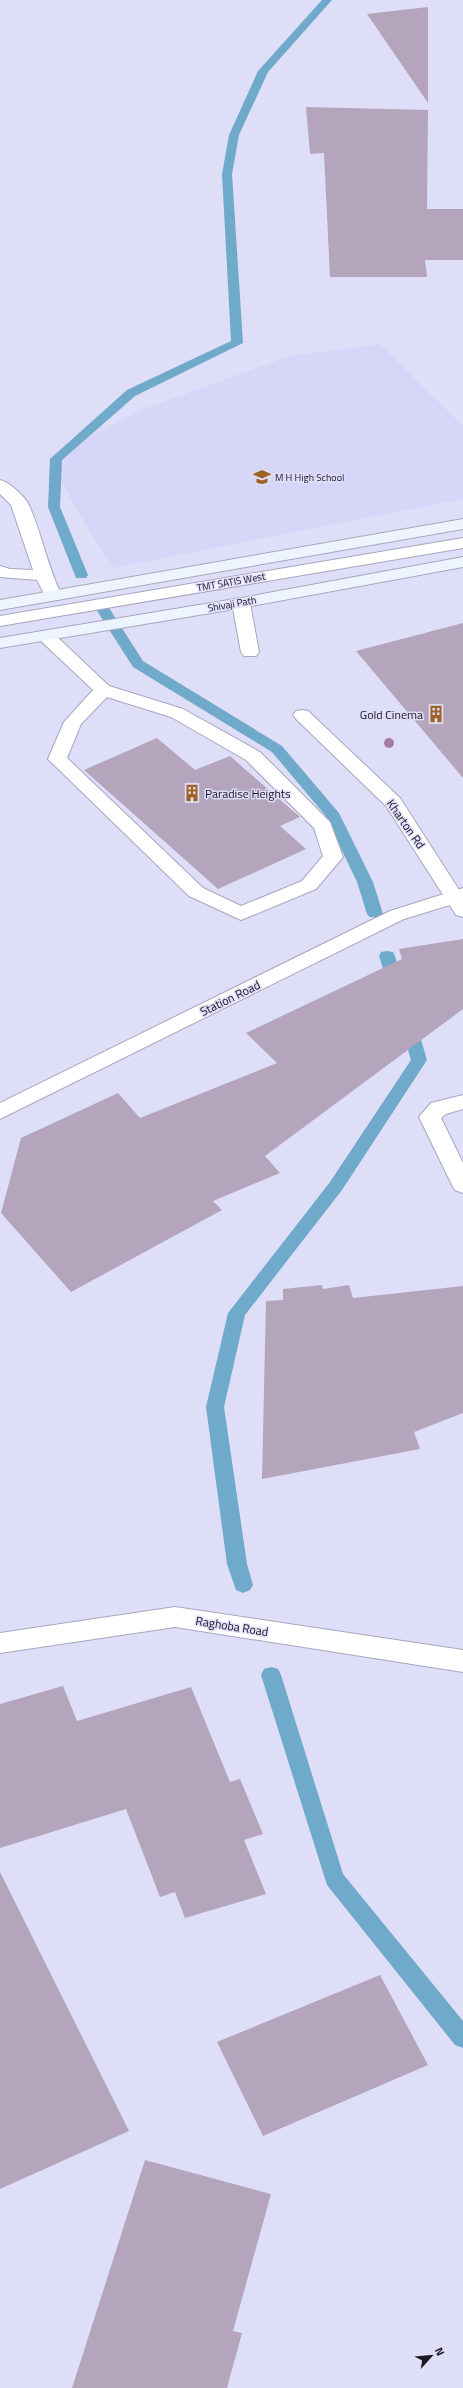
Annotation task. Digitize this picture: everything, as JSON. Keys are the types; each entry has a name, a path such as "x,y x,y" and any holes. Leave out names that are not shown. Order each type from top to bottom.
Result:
{"main road":[{"path":"0,605 463,524"},
{"name":"Shivaji Path","path":"0,643 241,603 463,562"}],"street":[{"path":"0,485 19,502 43,575 53,596"},
{"name":"TMT SATIS West","path":"0,622 463,543"},
{"path":"0,571 8,574 43,575"},
{"path":"241,603 250,652"},
{"path":"46,636 103,690 177,713 253,756 323,826 333,857 309,885 241,914 196,892 57,759 73,722 103,690"},
{"name":"Kharton Rd","path":"302,715 393,802 460,900"},
{"name":"Station Road","path":"0,1112 397,915 460,900"},
{"path":"462,1179 430,1117 439,1108 463,1102"},
{"name":"Raghoba Road","path":"0,1643 175,1618 463,1661"}],"shaded area":[{"name":"M H High School","path":"380,344 463,426 463,499 112,568 75,507 49,456 144,409 290,356"}],"building":[{"path":"428,7 428,103 367,14"},
{"path":"306,107 428,110 427,209 463,209 463,260 425,260 427,277 330,277 324,153 310,154"},
{"name":"Gold Cinema","path":"463,623 463,778 356,651"},
{"name":"Paradise Heights","path":"157,738 195,770 230,756 300,817 280,826 306,849 218,889 84,770"},
{"path":"463,939 463,1009 265,1156 280,1173 213,1201 222,1210 71,1292 1,1213 21,1138 118,1093 140,1118 277,1063 246,1033 402,959 399,949"},
{"path":"322,1285 323,1289 349,1285 353,1298 463,1286 463,1413 414,1432 420,1449 262,1479 266,1301 283,1300 283,1289"},
{"path":"63,1686 77,1721 191,1687 230,1782 240,1779 263,1834 244,1840 266,1894 185,1918 175,1892 160,1897 126,1809 0,1848 0,1704"},
{"path":"0,1872 129,2131 0,2189"},
{"path":"380,1975 428,2065 263,2136 217,2042"},
{"path":"145,2160 271,2194 233,2331 242,2333 227,2388 72,2388"}],"waterway":[{"path":"81,575 54,507 56,459 131,393 237,343 227,174 234,135 263,71 327,0"},
{"path":"99,603 138,664 277,749 332,813 365,882 375,914"},
{"path":"387,956 397,987"},
{"path":"243,1585 237,1564 215,1407 237,1313 336,1186 419,1060 408,1023"},
{"path":"271,1675 334,1878 463,2038"}],"place":[{"name":"M H High School","path":"262,477"},
{"name":"Gold Cinema","path":"436,714"},
{"name":"Paradise Heights","path":"192,793"}]}
